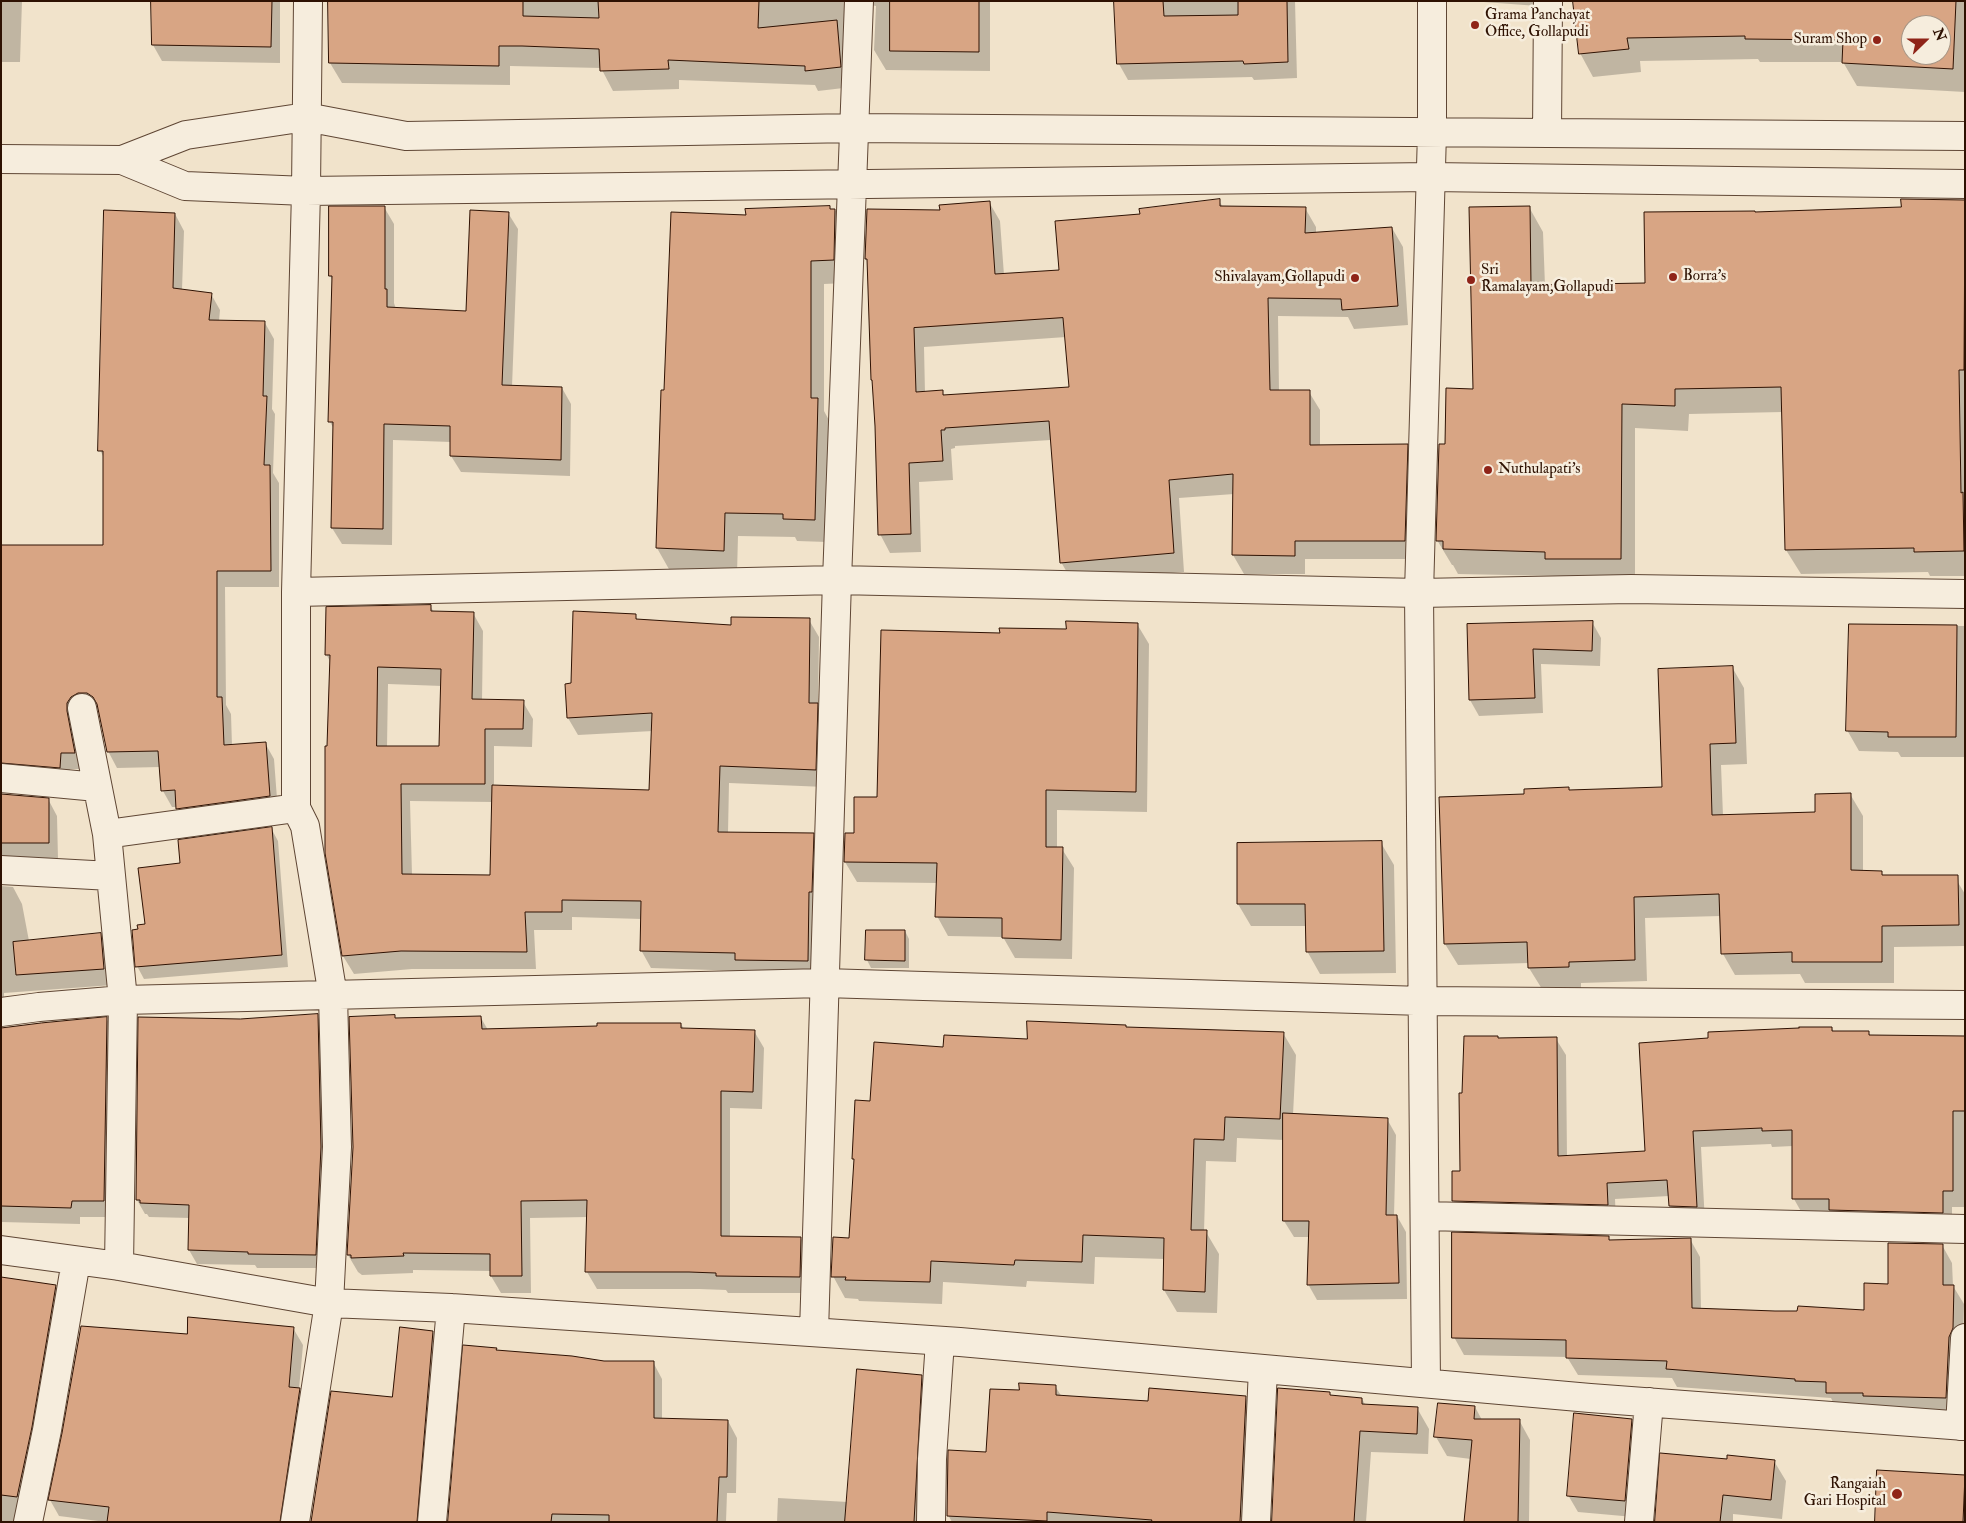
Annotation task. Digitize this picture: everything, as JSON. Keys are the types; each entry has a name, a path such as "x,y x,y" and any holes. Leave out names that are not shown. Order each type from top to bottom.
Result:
{"street":[{"path":"295,1522 329,1303 338,1147 333,996 305,826 296,808 296,592 306,191 308,1"},
{"path":"814,1332 836,580 859,1"},
{"path":"1426,1383 1419,592 1432,132 1432,1"},
{"path":"1547,133 1548,1"},
{"path":"122,160 186,135 306,117 406,136 855,128 1965,136"},
{"path":"1,159 122,160 186,186 306,191 1430,177 1965,184"},
{"path":"296,592 836,580 1419,592 1631,589 1965,594"},
{"path":"82,708 108,834 123,1000 119,1266"},
{"path":"1,778 97,787"},
{"path":"108,834 296,808"},
{"path":"1,870 111,876"},
{"path":"1,1012 123,1000 824,983 1422,1001 1965,1005"},
{"path":"1425,1216 1965,1229"},
{"path":"1,1250 119,1266 329,1303 451,1308 940,1341 1649,1402 1962,1426 1965,1338"},
{"path":"28,1522 76,1261"},
{"path":"432,1522 451,1308"},
{"path":"931,1522 932,1459 940,1341"},
{"path":"1256,1522 1263,1369"},
{"path":"1639,1522 1649,1402"}],"building":[{"path":"151,1 272,1 271,47 152,45"},
{"path":"328,1 523,1 523,16 599,18 598,1 759,1 758,28 837,20 841,67 805,71 805,66 668,60 669,69 600,71 599,49 522,46 499,46 499,66 329,63"},
{"path":"890,1 979,1 979,52 890,51"},
{"path":"1114,1 1163,1 1164,16 1238,15 1238,1 1287,1 1288,62 1244,64 1243,61 1117,64"},
{"path":"1573,1 1956,1 1953,69 1842,63 1843,40 1745,39 1745,36 1627,38 1629,49 1579,54"},
{"path":"1220,199 1220,206 1306,207 1305,233 1392,227 1398,306 1342,310 1341,299 1268,298 1270,390 1310,390 1310,445 1408,444 1405,541 1295,541 1295,556 1232,555 1233,474 1169,480 1174,553 1060,563 1049,421 945,428 945,430 941,430 943,461 909,463 911,534 878,535 875,426 871,380 867,259 865,259 867,209 940,210 939,205 990,201 995,274 1059,270 1055,221 1140,214 1139,209","holes":["1063,318 1069,387 943,395 943,390 916,392 914,328"]},
{"path":"1901,199 1965,200 1964,370 1959,370 1964,551 1914,552 1914,548 1785,550 1781,387 1675,389 1675,406 1622,404 1621,559 1545,559 1545,552 1443,549 1443,541 1436,541 1439,444 1445,444 1446,388 1473,389 1469,207 1530,206 1531,285 1645,283 1644,212 1755,212 1901,207"},
{"path":"329,206 385,206 385,289 387,289 387,307 466,311 470,210 509,212 502,385 562,387 561,460 450,456 450,426 384,424 383,529 331,528 333,422 328,422 332,276 329,276"},
{"path":"830,206 830,209 835,209 834,260 811,261 811,398 818,398 815,520 783,519 783,514 725,513 724,551 656,548 661,390 664,390 671,212 746,215 745,209"},
{"path":"104,210 175,213 173,288 212,293 209,320 265,321 263,396 267,396 264,465 270,465 271,571 217,571 217,697 222,697 224,745 266,742 270,796 176,809 175,790 161,791 158,751 107,752 97,704 93,697 87,693 78,693 71,697 67,703 75,753 61,753 60,768 1,763 1,545 103,545 103,451 98,451"},
{"path":"431,605 431,611 474,612 472,699 524,700 523,729 485,729 485,784 401,784 402,874 490,875 492,785 649,790 652,713 567,718 565,684 571,683 573,611 636,614 636,619 731,625 731,617 810,618 809,703 818,703 816,770 720,766 718,832 814,833 812,892 809,892 808,961 735,960 735,953 640,951 641,901 562,900 562,912 525,912 527,952 401,951 342,956 325,853 325,746 327,746 330,655 325,655 326,607","holes":["378,667 441,669 439,746 377,746"]},
{"path":"1066,621 1138,623 1136,792 1046,790 1046,847 1063,847 1061,940 1002,938 1002,918 935,917 937,863 844,862 845,833 854,833 854,797 877,797 881,630 1000,633 999,628 1066,629"},
{"path":"1593,621 1592,651 1533,649 1535,698 1469,700 1467,624"},
{"path":"1849,624 1957,625 1956,737 1888,737 1888,732 1846,731"},
{"path":"1733,666 1736,743 1710,744 1712,815 1815,812 1815,794 1851,793 1851,870 1882,871 1882,875 1958,875 1959,925 1882,926 1882,962 1792,962 1792,952 1721,954 1719,894 1634,897 1635,960 1569,962 1569,967 1528,968 1527,942 1444,944 1439,797 1524,794 1524,789 1569,787 1569,790 1662,787 1658,669"},
{"path":"1,794 49,798 49,843 1,843"},
{"path":"272,827 282,955 135,967 132,930 138,929 137,925 145,924 138,868 180,863 178,840"},
{"path":"1382,841 1384,951 1306,952 1305,904 1237,904 1237,843"},
{"path":"866,930 905,930 905,961 865,960"},
{"path":"101,933 104,969 16,975 13,942"},
{"path":"318,1014 321,1147 316,1255 248,1254 248,1252 188,1250 189,1205 140,1203 140,1200 136,1200 138,1017 240,1019"},
{"path":"395,1015 395,1018 481,1016 482,1029 597,1026 597,1023 681,1023 681,1028 755,1030 753,1092 721,1091 721,1236 801,1237 800,1277 716,1276 716,1273 689,1272 585,1272 587,1200 521,1201 522,1276 490,1276 490,1254 403,1253 404,1256 351,1258 351,1255 347,1255 353,1147 349,1017"},
{"path":"107,1017 104,1201 72,1201 71,1208 1,1206 1,1028"},
{"path":"1027,1021 1126,1025 1126,1027 1284,1032 1280,1119 1225,1117 1224,1140 1194,1139 1191,1230 1207,1230 1205,1292 1163,1290 1164,1238 1083,1235 1082,1262 1015,1260 1014,1265 931,1261 930,1282 845,1280 846,1277 831,1277 833,1237 849,1238 854,1159 852,1159 855,1100 870,1101 874,1042 943,1047 944,1035 1027,1039"},
{"path":"1832,1027 1832,1031 1869,1031 1869,1035 1965,1036 1965,1111 1953,1111 1953,1191 1943,1191 1943,1213 1829,1210 1829,1199 1792,1199 1792,1130 1762,1131 1762,1128 1693,1131 1697,1207 1669,1206 1667,1180 1607,1183 1608,1205 1452,1201 1452,1171 1460,1171 1459,1093 1462,1093 1464,1036 1498,1036 1498,1038 1557,1037 1558,1156 1645,1151 1639,1043 1708,1038 1708,1032"},
{"path":"1283,1113 1388,1118 1386,1215 1397,1215 1399,1283 1307,1285 1309,1221 1283,1221"},
{"path":"1452,1232 1609,1236 1609,1240 1691,1238 1692,1308 1775,1311 1797,1311 1798,1306 1864,1310 1864,1283 1888,1284 1888,1243 1943,1244 1943,1285 1954,1285 1953,1328 1949,1337 1946,1398 1863,1396 1863,1393 1826,1393 1826,1382 1795,1381 1795,1379 1666,1369 1667,1361 1566,1358 1566,1340 1452,1338"},
{"path":"1,1277 56,1285 32,1427 17,1497 1,1495"},
{"path":"188,1317 294,1327 289,1387 300,1388 280,1522 107,1522 109,1507 48,1500 81,1326 187,1334"},
{"path":"400,1327 433,1331 417,1522 311,1522 331,1391 392,1397"},
{"path":"463,1345 604,1361 654,1361 654,1418 728,1420 727,1477 719,1477 717,1522 609,1522 609,1515 552,1514 551,1522 448,1522"},
{"path":"857,1369 922,1375 914,1522 845,1522"},
{"path":"1019,1383 1056,1385 1056,1395 1148,1401 1149,1388 1246,1396 1240,1522 1151,1522 1152,1520 1047,1512 1047,1521 947,1516 948,1450 986,1452 990,1389 1019,1390"},
{"path":"1278,1388 1330,1392 1330,1395 1362,1398 1362,1404 1418,1407 1417,1434 1360,1431 1354,1522 1272,1522"},
{"path":"1438,1403 1475,1406 1474,1419 1520,1419 1518,1522 1464,1522 1472,1440 1434,1437"},
{"path":"1574,1413 1632,1419 1625,1501 1567,1496"},
{"path":"1660,1453 1727,1459 1727,1455 1775,1460 1771,1500 1723,1495 1720,1522 1655,1522"},
{"path":"1877,1470 1965,1475 1963,1522 1875,1522"}],"place":[{"name":"Grama Panchayat Office, Gollapudi","path":"1475,25"},
{"name":"Suram Shop","path":"1877,40"},
{"name":"Borra's","path":"1673,277"},
{"name":"Shivalayam,Gollapudi","path":"1355,278"},
{"name":"Sri Ramalayam,Gollapudi","path":"1471,280"},
{"name":"Nuthulapati's","path":"1488,470"},
{"name":"Rangaiah Gari Hospital","path":"1897,1494"}]}
